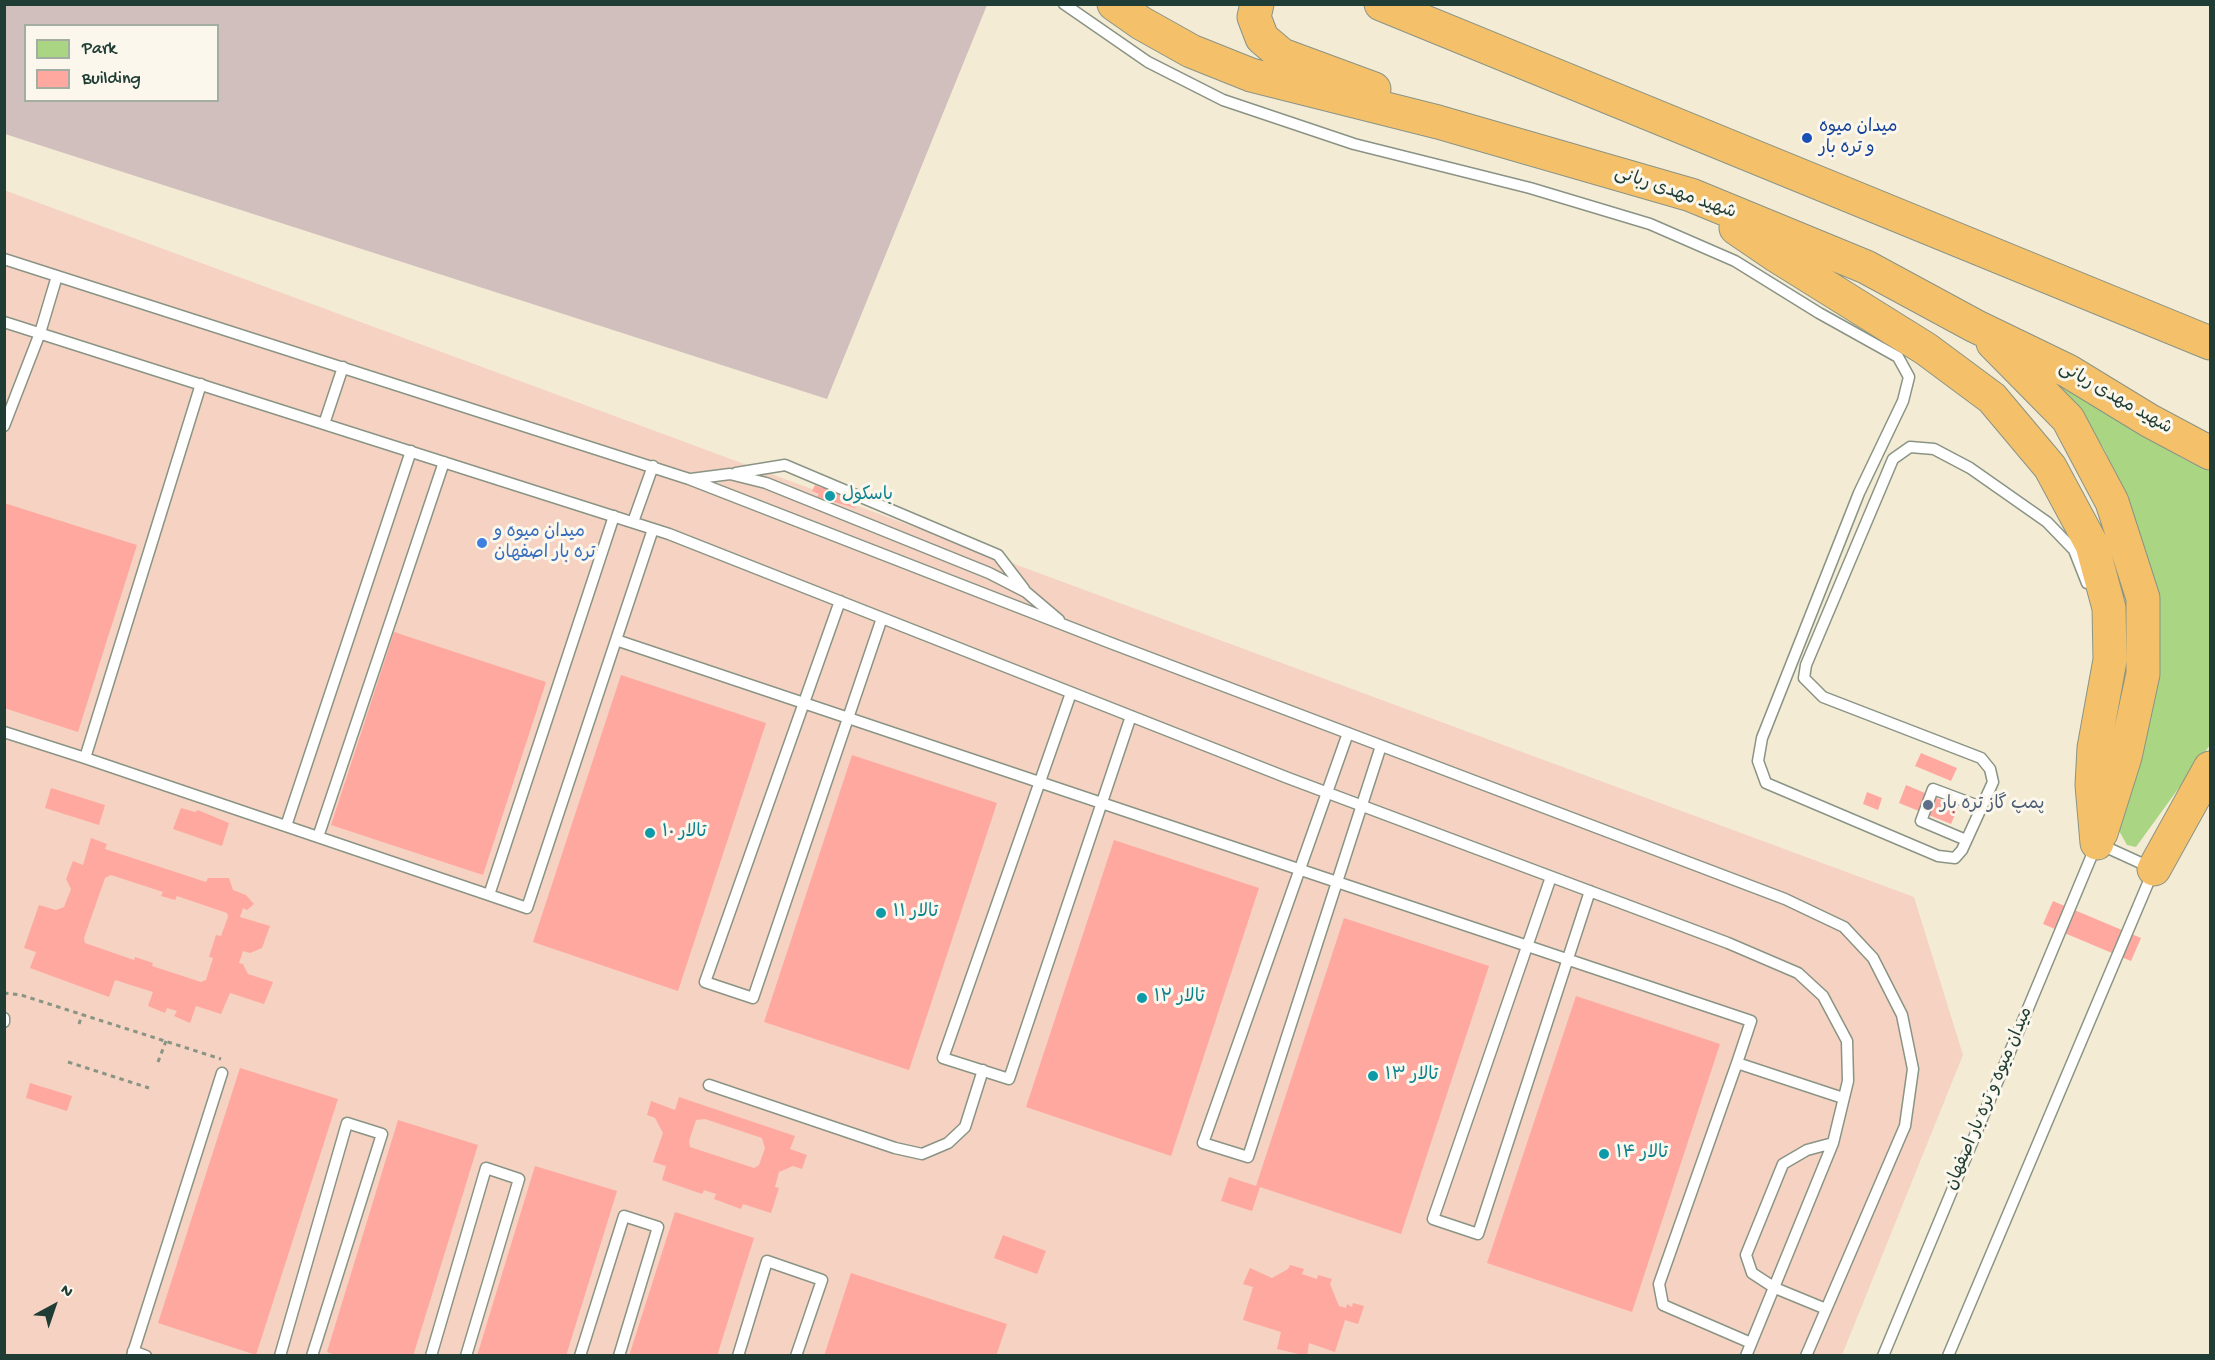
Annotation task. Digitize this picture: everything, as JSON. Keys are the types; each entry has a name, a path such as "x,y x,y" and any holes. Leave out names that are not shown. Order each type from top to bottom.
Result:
{"highway":[{"name":"شهید مهدی ربانی","path":"1114,4 1141,23 1191,51 1251,75 1438,122 1691,195 1866,267 1975,326 2068,371 2150,421 2211,453"},
{"path":"1257,4 1254,17 1262,38 1282,55 1361,81 1438,122"},
{"path":"1381,4 2211,343"},
{"path":"1691,195 1777,256 1926,349 1992,398 2050,467 2092,545 2109,608 2110,660 2102,702 2092,785 2097,843"},
{"path":"1975,326 2068,419 2112,502 2143,598 2143,674 2125,757 2097,843"},
{"path":"2154,869 2202,779 2211,768"}],"lane":[{"path":"1064,4 1148,62 1223,100 1354,144 1530,188 1650,224 1735,261 1819,313 1898,357 1909,377 1903,401 1859,493 1796,647 1762,738 1758,761 1766,783 1938,856 1955,858 1993,783 1990,769 1981,758 1823,697 1804,678 1806,665 1893,459 1910,447 1934,449 1970,468 2047,522 2074,550 2093,599"},
{"path":"4,259 689,479 1066,626 1785,899 1844,927 1873,958 1902,1015 1913,1069 1905,1126 1806,1356"},
{"path":"4,426 40,333 57,276"},
{"path":"6,325 40,333 653,529 1326,792 1590,891 1798,973 1823,996 1847,1041 1848,1081 1833,1143 1746,1356"},
{"path":"324,424 343,367"},
{"path":"85,758 201,384"},
{"path":"286,826 411,451"},
{"path":"318,837 444,462"},
{"path":"689,479 785,465 998,555 1026,592 1066,626"},
{"path":"633,522 652,466"},
{"path":"730,474 766,483 989,573 1026,592"},
{"path":"489,895 614,516"},
{"path":"4,732 527,908 653,529"},
{"path":"840,601 705,982 753,998 882,618"},
{"path":"2098,639 2102,702"},
{"path":"616,640 1751,1021 1659,1284 1663,1305 1751,1342"},
{"path":"1071,693 943,1058 1009,1079 1131,716"},
{"path":"1348,733 1203,1143 1248,1157 1360,805 1381,746"},
{"path":"1966,840 1921,821 1933,789 1982,807"},
{"path":"1948,1356 2154,869 2097,843"},
{"name":"میدان میوه و تره بار اصفهان","path":"1883,1356 2097,843"},
{"path":"1551,877 1433,1219 1478,1234 1590,891"},
{"path":"1737,1064 1843,1098"},
{"path":"709,1085 895,1148 922,1154 948,1143 964,1127 982,1070"},
{"path":"146,1356 132,1353 222,1073"},
{"path":"293,1356 280,1354 347,1123 382,1134 312,1356"},
{"path":"1826,1309 1775,1288 1752,1273 1746,1255 1782,1164 1807,1150 1833,1143"},
{"path":"431,1356 486,1168 519,1179 466,1356"},
{"path":"580,1356 624,1216 658,1227 619,1356"},
{"path":"738,1356 767,1261 822,1280 796,1356"}],"path":[{"path":"4,993 82,1015 226,1061 222,1073"},
{"path":"79,1024 82,1015"},
{"path":"158,1062 165,1041"},
{"path":"68,1062 149,1088"}],"shaded area":[{"path":"5,4 987,4 827,399 5,134"},
{"name":"میدان میوه و تره بار اصفهان","path":"4,190 1914,897 1963,1055 1842,1355 5,1355"}],"green space":[{"path":"2057,383 2182,458 2210,471 2210,745 2136,847 2127,845 2118,829 2143,755 2158,655 2149,561 2124,491 2103,447"}],"building":[{"name":"باسكول","path":"815,485 822,488 823,485 839,492 838,494 856,504 855,508 817,497 819,494 812,491"},
{"path":"4,503 137,545 78,732 4,708"},
{"path":"394,632 546,682 483,875 331,825"},
{"name":"تالار ۱۰","path":"621,675 766,723 678,991 533,942"},
{"path":"1921,753 1957,768 1951,781 1915,766"},
{"name":"تالار ۱۱","path":"852,755 997,803 909,1070 764,1022"},
{"name":"پمپ گاز تره بار","path":"1906,785 1958,807 1951,824 1899,803"},
{"path":"51,788 105,805 99,825 45,808"},
{"path":"1867,792 1882,798 1878,810 1863,804"},
{"path":"181,808 195,812 198,810 229,823 222,846 173,829"},
{"path":"91,838 107,844 105,849 206,882 208,878 229,878 233,890 246,895 254,904 247,910 243,908 240,917 270,926 262,948 250,953 243,951 239,963 243,964 248,974 273,982 264,1004 230,993 221,1014 196,1006 190,1023 174,1016 177,1011 167,1008 165,1013 148,1006 153,992 115,980 109,997 30,968 36,952 24,948 39,905 56,910 64,907 71,889 66,879 73,861 83,865","holes":["111,875 163,892 161,896 175,900 177,896 227,913 228,917 221,936 216,935 209,957 213,958 206,980 201,982 152,966 153,963 135,957 134,960 85,943 84,938 105,878"]},
{"name":"تالار ۱۲","path":"1114,840 1259,888 1171,1156 1026,1107"},
{"path":"2053,901 2141,938 2131,961 2043,924"},
{"name":"تالار ۱۳","path":"1344,918 1489,966 1401,1234 1260,1187 1252,1211 1221,1201 1229,1177 1256,1186"},
{"name":"تالار ۱۴","path":"1576,996 1720,1044 1632,1312 1487,1263"},
{"path":"240,1068 338,1099 256,1355 158,1323"},
{"path":"30,1083 72,1096 67,1111 26,1098"},
{"path":"679,1097 795,1136 790,1149 807,1155 802,1169 793,1166 779,1172 775,1187 779,1188 771,1213 743,1204 741,1209 714,1199 716,1194 704,1190 702,1194 662,1180 666,1166 653,1162 663,1133 655,1118 647,1115 651,1101 675,1110","holes":["705,1119 762,1138 765,1148 759,1165 754,1168 690,1147 689,1141 696,1120"]},
{"path":"398,1120 478,1145 413,1356 337,1356 327,1352"},
{"path":"535,1166 617,1191 566,1356 477,1356"},
{"path":"675,1212 754,1238 717,1356 629,1356"},
{"path":"1003,1235 1046,1251 1037,1274 994,1258"},
{"path":"1290,1265 1304,1269 1302,1274 1317,1279 1318,1275 1332,1279 1330,1284 1339,1306 1346,1308 1347,1304 1352,1307 1353,1303 1364,1306 1358,1324 1345,1320 1335,1352 1309,1343 1307,1356 1277,1349 1281,1332 1243,1320 1253,1287 1243,1284 1250,1268 1272,1278 1288,1269"},
{"path":"851,1273 1007,1324 996,1356 824,1356"}],"place":[{"name":"میدان میوه و تره بار","path":"1807,138"},
{"name":"باسكول","path":"830,496"},
{"name":"میدان میوه و تره بار اصفهان","path":"482,543"},
{"name":"پمپ گاز تره بار","path":"1928,805"},
{"name":"تالار ۱۰","path":"650,833"},
{"name":"تالار ۱۱","path":"881,913"},
{"name":"تالار ۱۲","path":"1142,998"},
{"name":"تالار ۱۳","path":"1373,1076"},
{"name":"تالار ۱۴","path":"1604,1154"}]}
